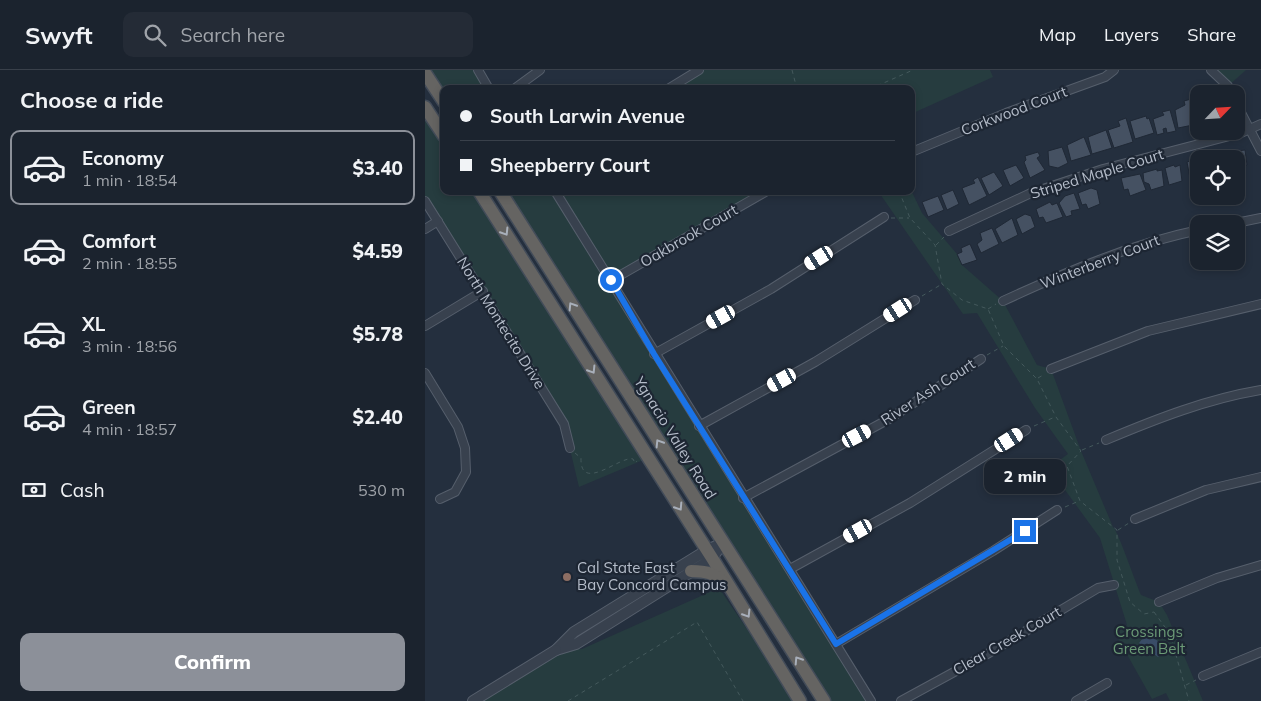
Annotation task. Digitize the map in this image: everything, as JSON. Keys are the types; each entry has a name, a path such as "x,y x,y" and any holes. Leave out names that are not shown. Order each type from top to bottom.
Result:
{"highway":[{"path":"425,73 440,96"},
{"path":"425,107 440,130"},
{"path":"482,195 734,593 800,701"},
{"name":"Ygnacio Valley Road","path":"503,195 824,701"},
{"path":"691,571 704,571 717,576 734,593"}],"street":[{"path":"478,70 487,85"},
{"path":"519,85 540,70"},
{"path":"675,85 699,70"},
{"name":"Corkwood Court","path":"915,151 1006,113 1105,77 1114,70"},
{"path":"1211,70 1227,85"},
{"path":"1245,121 1261,151"},
{"name":"Striped Maple Court","path":"949,231 1031,193 1103,169 1249,129 1261,124"},
{"path":"558,195 743,498 790,569 871,701"},
{"name":"Oakbrook Court","path":"611,280 760,195"},
{"name":"North Montecito Drive","path":"425,201 483,291 564,424 570,448"},
{"path":"654,354 771,289 884,217"},
{"path":"1245,221 1261,218"},
{"path":"425,229 438,221"},
{"name":"Winterberry Court","path":"1003,300 1066,272 1165,237 1190,232"},
{"path":"425,326 483,291"},
{"path":"699,426 815,362 915,300"},
{"path":"1051,370 1148,331 1261,304"},
{"name":"River Ash Court","path":"743,498 889,419 981,358"},
{"path":"425,373 458,427 465,448 466,472 455,492 440,499"},
{"path":"1106,440 1163,416 1233,395 1261,390"},
{"path":"790,569 910,503 1026,430"},
{"path":"1135,519 1206,490 1261,477"},
{"path":"836,644 993,551 1057,510"},
{"path":"556,650 576,644 691,571 723,543"},
{"path":"473,701 556,650 574,632 709,554"},
{"path":"1159,602 1217,578 1261,565"},
{"name":"Clear Creek Court","path":"901,701 989,653 1098,588 1114,585"},
{"path":"1203,676 1261,652"},
{"path":"1076,701 1107,684"}],"path":[{"path":"792,70 796,85"},
{"path":"879,85 913,70"},
{"path":"901,195 910,218 935,245 942,284 962,300 988,309 1004,346 1037,379 1056,417 1081,451"},
{"path":"884,217 910,218"},
{"path":"935,245 949,231"},
{"path":"915,300 942,284"},
{"path":"988,309 1003,300"},
{"path":"981,358 1004,346"},
{"path":"1026,430 1056,417"},
{"path":"1106,440 1081,451 1067,466 1080,501 1117,530"},
{"path":"570,448 581,458 581,464 585,470 591,473 601,472 627,458 633,459 635,463 647,456"},
{"path":"1057,510 1080,501"},
{"path":"1117,530 1135,519"},
{"path":"1117,530 1117,560 1130,602 1144,614 1154,612"},
{"path":"1154,612 1159,602"},
{"path":"1154,612 1170,634 1189,701"},
{"path":"568,701 697,622 743,701"},
{"path":"1185,686 1203,676"}],"green space":[{"path":"425,70 478,70 487,85 440,85 440,95"},
{"path":"699,70 990,70 993,77 915,112 915,85 675,85"},
{"path":"1211,70 1246,70 1229,85"},
{"path":"425,107 440,130 440,195 482,195 648,458 579,487 564,424 425,201"},
{"path":"503,195 760,195 612,280 871,701 824,701"},
{"name":"Crossings Green Belt","path":"881,195 913,195 922,213 957,254 962,265 1003,301 1037,365 1051,369 1081,451 1119,538 1141,595 1159,602 1167,615 1203,701 1170,701 1166,693 1152,699 1115,633 1127,625 1100,538 1049,468 1068,454 1035,408 977,313 963,314"},
{"path":"719,588 796,701 473,701 556,650 582,649"}],"water":[{"path":"1147,633 1166,647 1158,657 1139,643"}],"building":[{"path":"1190,99 1190,126 1178,128 1175,110 1185,105 1184,101"},
{"path":"1170,110 1176,131 1167,133 1166,128 1163,129 1164,133 1157,135 1153,119 1164,115 1162,112"},
{"path":"1146,116 1147,119 1149,118 1154,133 1135,139 1130,121"},
{"path":"1126,118 1133,142 1114,148 1108,130 1120,126 1118,121"},
{"path":"1106,130 1112,148 1092,154 1088,137"},
{"path":"1084,137 1091,155 1071,161 1067,145"},
{"path":"1062,147 1068,163 1058,168 1049,166 1048,151"},
{"path":"1038,152 1040,156 1037,158 1045,170 1030,178 1024,162 1026,160 1025,156"},
{"path":"1190,161 1190,178 1187,162"},
{"path":"1016,165 1024,178 1010,186 1003,170"},
{"path":"1174,165 1175,167 1180,165 1182,181 1169,185 1165,168"},
{"path":"1157,169 1157,171 1162,170 1164,186 1151,190 1149,184 1144,182 1143,173"},
{"path":"994,172 1003,186 989,195 981,178"},
{"path":"1140,174 1146,190 1130,196 1128,189 1124,190 1121,178"},
{"path":"978,177 987,196 969,205 962,188 975,183 973,180"},
{"path":"1091,188 1097,190 1100,204 1088,209 1086,204 1082,205 1078,193"},
{"path":"953,190 959,204 947,210 941,195"},
{"path":"1074,193 1080,209 1071,211 1072,215 1066,217 1059,203 1065,196"},
{"path":"938,196 944,210 928,217 922,202"},
{"path":"1050,202 1052,205 1057,203 1063,217 1046,223 1043,217 1039,218 1036,209"},
{"path":"1025,214 1031,216 1035,227 1022,234 1016,219"},
{"path":"1012,218 1018,235 1002,243 995,229"},
{"path":"992,228 999,244 981,253 977,244 982,240 980,233"},
{"path":"970,244 977,260 962,265 957,254 962,252 961,248"}],"place":[{"name":"Cal State East Bay Concord Campus","path":"567,577"}],"route":[{"path":"611,280 654,354 743,498 836,644 1025,531"}]}
